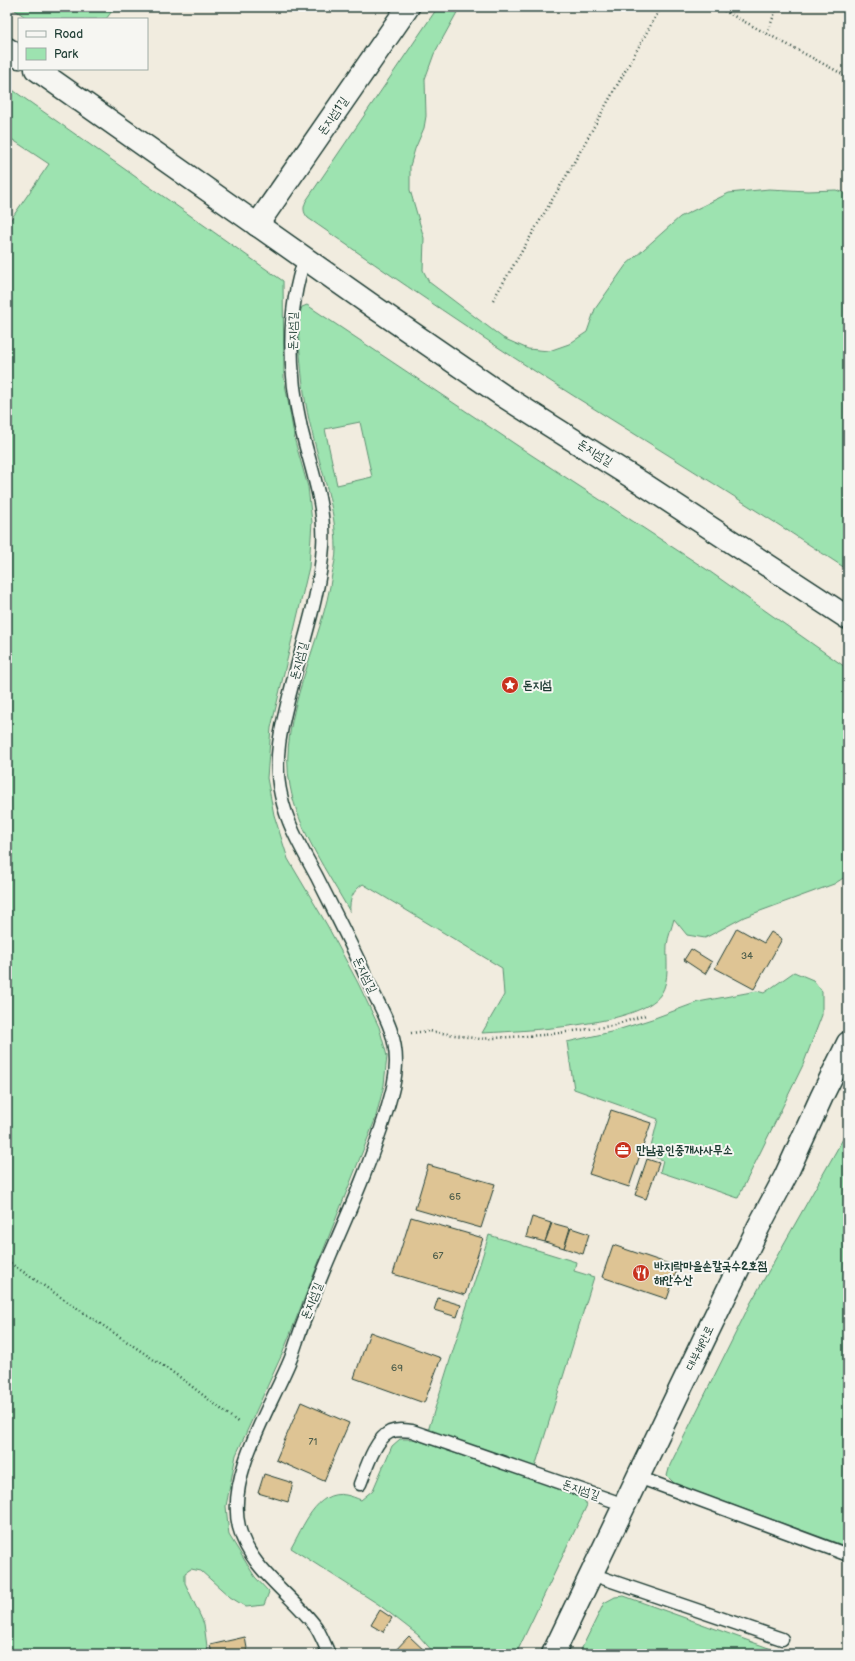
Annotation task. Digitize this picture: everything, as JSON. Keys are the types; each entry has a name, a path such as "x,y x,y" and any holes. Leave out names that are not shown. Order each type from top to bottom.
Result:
{"street":[{"name":"돈지섬1길","path":"257,224 408,7"},
{"path":"7,49 18,56"},
{"name":"돈지섬길","path":"37,70 502,395 648,487 848,618"},
{"name":"대부해안로","path":"553,1654 752,1240 785,1177 848,1043"}],"lane":[{"name":"돈지섬길","path":"305,258 297,285 293,311 294,388 301,427 318,494 324,540 322,563 308,629 280,728 277,774 281,796 296,837 366,976 394,1039 396,1059 395,1083 366,1171 308,1308 291,1357 255,1436 248,1455 237,1499 236,1513 239,1530 247,1548 258,1565 315,1626 329,1654"},
{"name":"돈지섬길","path":"360,1484 379,1442 389,1432 398,1430 412,1431 625,1505"},
{"path":"638,1477 848,1555"},
{"path":"591,1574 782,1639"}],"path":[{"path":"493,300 568,173 661,7"},
{"path":"716,7 848,77"},
{"path":"767,34 777,7"},
{"path":"394,1039 409,1033 429,1031 480,1039 544,1035 611,1026 646,1015"},
{"path":"7,1261 181,1378 255,1436"}],"green space":[{"path":"11,7 115,7 107,18 27,18"},
{"path":"438,7 460,7 434,54 425,79 426,116 424,128 410,166 410,190 424,238 423,270 429,282 503,338 528,349 549,351 569,344 587,332 595,309 626,265 680,217 729,193 769,189 808,191 836,190 848,194 848,570 509,354 408,287 306,216 304,206 306,201"},
{"path":"7,86 283,281 284,378 295,441 308,487 312,522 309,567 271,728 267,778 274,815 288,859 327,925 358,983 379,1027 387,1056 384,1085 375,1120 283,1352 236,1455 226,1506 229,1535 255,1577 269,1592 264,1605 246,1607 230,1597 201,1571 191,1569 185,1573 185,1583 204,1624 208,1654 7,1654 7,225 49,164 7,136"},
{"path":"307,305 530,454 709,571 848,669 848,875 834,884 744,917 705,938 687,935 674,919 667,945 666,983 661,994 649,1005 630,1013 605,1020 578,1025 523,1031 482,1033 504,995 502,968 363,884 352,896 350,912 323,867 307,835 294,802 290,786 288,760 290,734 295,707 327,600 336,552 334,519 331,504 304,393 298,330 302,307","holes":["360,422 372,477 337,485 325,429"]},
{"path":"794,972 813,980 822,991 822,1015 803,1065 738,1198 660,1172 663,1160 649,1155 658,1119 574,1089 567,1042 611,1032 698,1002 757,991 764,993"},
{"path":"848,1130 848,1547 675,1484 667,1476 670,1465 750,1304"},
{"path":"489,1235 576,1262 574,1271 594,1277 535,1467 427,1434"},
{"path":"400,1439 413,1439 563,1490 583,1499 587,1505 516,1654 435,1654 418,1635 378,1604 291,1548 312,1512 326,1498 336,1495 346,1495 361,1500 373,1490 392,1446"},
{"path":"624,1596 777,1651 776,1654 579,1654 604,1603 615,1597"}],"building":[{"path":"737,928 764,943 771,932 782,939 754,989 715,968"},
{"path":"691,949 712,962 705,974 684,960"},
{"path":"611,1110 651,1123 629,1187 589,1174"},
{"path":"647,1159 659,1163 646,1199 635,1195"},
{"path":"428,1165 495,1184 481,1228 415,1209"},
{"path":"411,1217 483,1238 465,1295 393,1274"},
{"path":"532,1217 551,1223 545,1242 526,1237"},
{"path":"552,1223 570,1228 564,1248 545,1242"},
{"path":"571,1228 589,1234 583,1254 564,1248"},
{"path":"613,1245 678,1267 667,1299 602,1277"},
{"path":"438,1298 461,1305 457,1317 434,1310"},
{"path":"370,1332 441,1358 424,1403 354,1378"},
{"path":"301,1402 349,1423 324,1481 276,1460"},
{"path":"264,1474 293,1483 288,1502 258,1493"},
{"path":"380,1610 392,1618 383,1632 371,1625"},
{"path":"409,1636 428,1654 392,1654"},
{"path":"245,1637 248,1654 212,1654 210,1645"}],"place":[{"name":"돈지섬","path":"510,685"},
{"name":"만남공인중개사사무소","path":"623,1150"},
{"name":"바지락마을손칼국수2호점 해안수산","path":"641,1273"}]}
